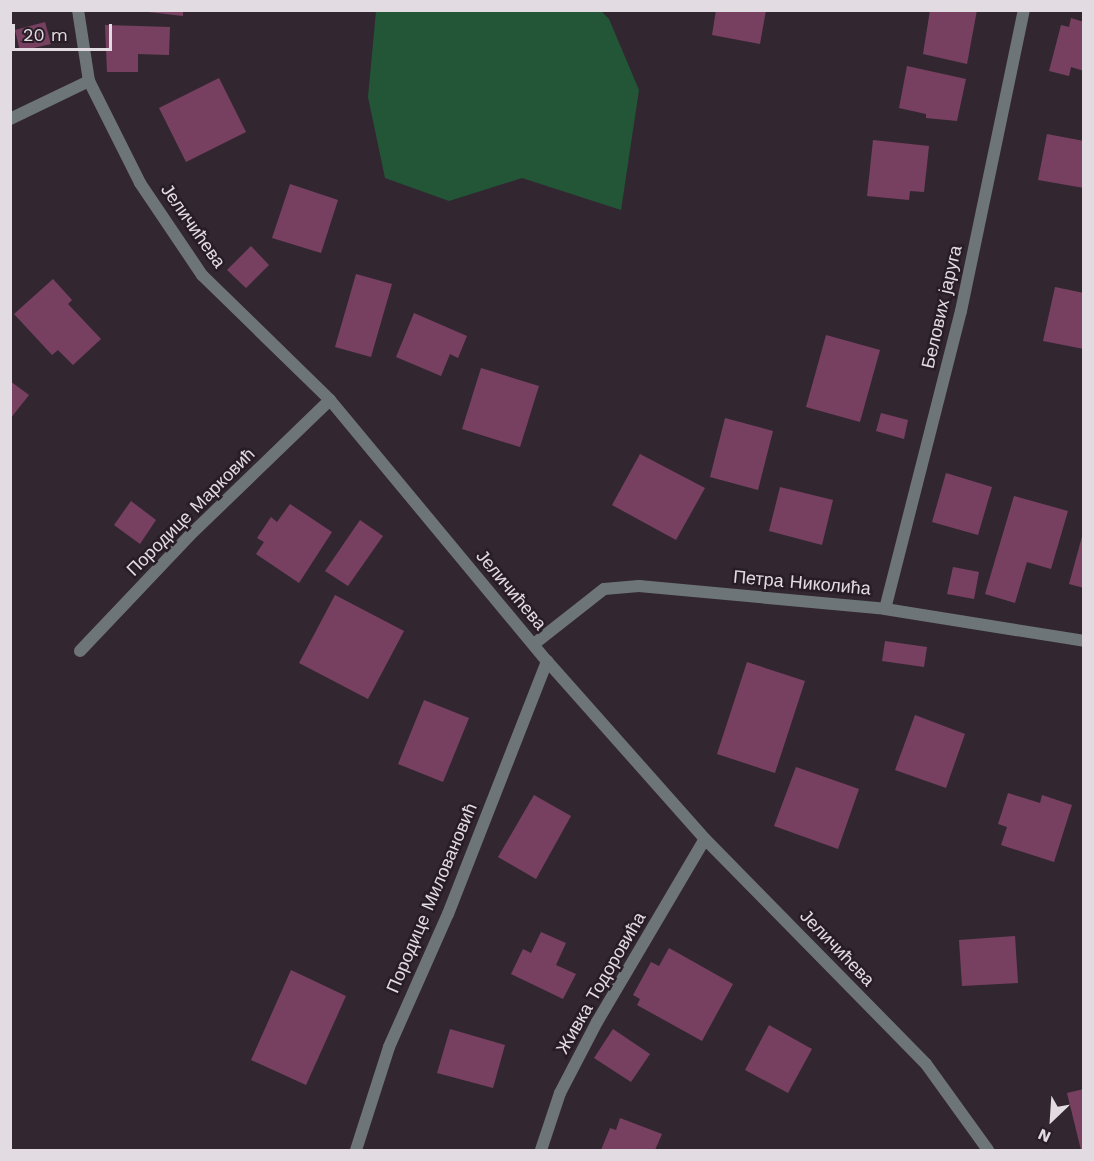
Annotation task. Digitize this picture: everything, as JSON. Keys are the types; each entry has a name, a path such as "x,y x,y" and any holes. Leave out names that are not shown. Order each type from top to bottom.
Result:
{"street":[{"name":"Јеличићева","path":"78,10 89,81 140,183 202,274 330,400 547,661 705,839 926,1064 988,1150"},
{"name":"Белових јаруга","path":"885,609 961,311 1024,10"},
{"path":"10,119 89,81"},
{"name":"Породице Марковић","path":"80,651 189,536 330,400"},
{"name":"Петра Николића","path":"534,644 604,589 639,585 885,609 1083,641"},
{"name":"Породице Миловановић","path":"356,1150 388,1047 448,914 547,661"},
{"name":"Живка Тодоровића","path":"541,1150 560,1093 597,1022 705,839"}],"green space":[{"path":"376,11 601,11 609,19 639,90 621,210 522,178 449,201 385,178 368,97"}],"building":[{"path":"131,10 183,10 183,16"},
{"path":"716,10 766,10 760,44 712,35"},
{"path":"930,10 977,10 967,64 923,54"},
{"path":"1071,18 1084,22 1084,71 1071,67 1069,76 1049,71 1061,25 1069,27"},
{"path":"45,22 51,44 20,51 15,30"},
{"path":"105,25 170,27 169,55 138,54 138,72 107,72"},
{"path":"907,66 966,79 957,121 926,118 926,114 899,108"},
{"path":"219,78 246,132 186,162 159,108"},
{"path":"1047,134 1084,141 1084,188 1038,180"},
{"path":"873,140 929,146 924,192 910,191 909,200 867,196"},
{"path":"290,184 338,200 321,253 272,238"},
{"path":"251,246 269,265 246,288 227,270"},
{"path":"356,274 392,284 371,357 335,347"},
{"path":"53,279 72,300 68,304 101,339 73,365 58,350 52,355 14,314"},
{"path":"1055,287 1084,293 1084,349 1043,341"},
{"path":"414,313 467,336 458,358 450,354 441,376 396,357"},
{"path":"826,335 880,350 860,422 806,407"},
{"path":"481,368 539,386 520,447 462,429"},
{"path":"10,381 29,395 10,419"},
{"path":"881,413 908,420 904,439 876,431"},
{"path":"725,418 773,431 758,490 710,477"},
{"path":"640,454 705,488 676,540 612,505"},
{"path":"946,473 992,487 978,535 932,522"},
{"path":"780,487 833,500 822,545 769,531"},
{"path":"1014,496 1068,511 1051,569 1027,562 1015,603 985,594"},
{"path":"131,501 156,520 140,544 114,525"},
{"path":"290,504 332,532 299,583 256,554 264,542 257,538 271,517 277,522"},
{"path":"360,520 383,536 348,586 325,571"},
{"path":"1084,533 1084,588 1069,584"},
{"path":"953,567 979,572 974,599 947,594"},
{"path":"335,595 404,631 368,699 299,663"},
{"path":"885,641 927,647 924,667 882,661"},
{"path":"747,662 805,681 775,773 717,754"},
{"path":"424,700 469,718 443,782 398,764"},
{"path":"915,715 965,734 946,788 895,770"},
{"path":"796,767 859,789 838,849 774,826"},
{"path":"1008,793 1040,803 1042,795 1072,805 1054,862 1001,845 1007,827 998,824"},
{"path":"534,795 571,816 536,879 498,857"},
{"path":"541,932 566,943 556,965 576,974 563,999 511,974 523,949 531,953"},
{"path":"1015,936 1018,983 962,986 959,940"},
{"path":"669,948 733,984 702,1041 637,1005 640,999 633,995 651,962 659,966"},
{"path":"291,970 346,996 306,1085 251,1060"},
{"path":"769,1025 812,1049 788,1093 745,1070"},
{"path":"450,1029 505,1045 493,1088 437,1073"},
{"path":"613,1029 650,1054 631,1082 594,1058"},
{"path":"1084,1089 1084,1150 1081,1150 1067,1093"},
{"path":"620,1118 662,1134 655,1150 601,1150 610,1128 616,1130"}]}
